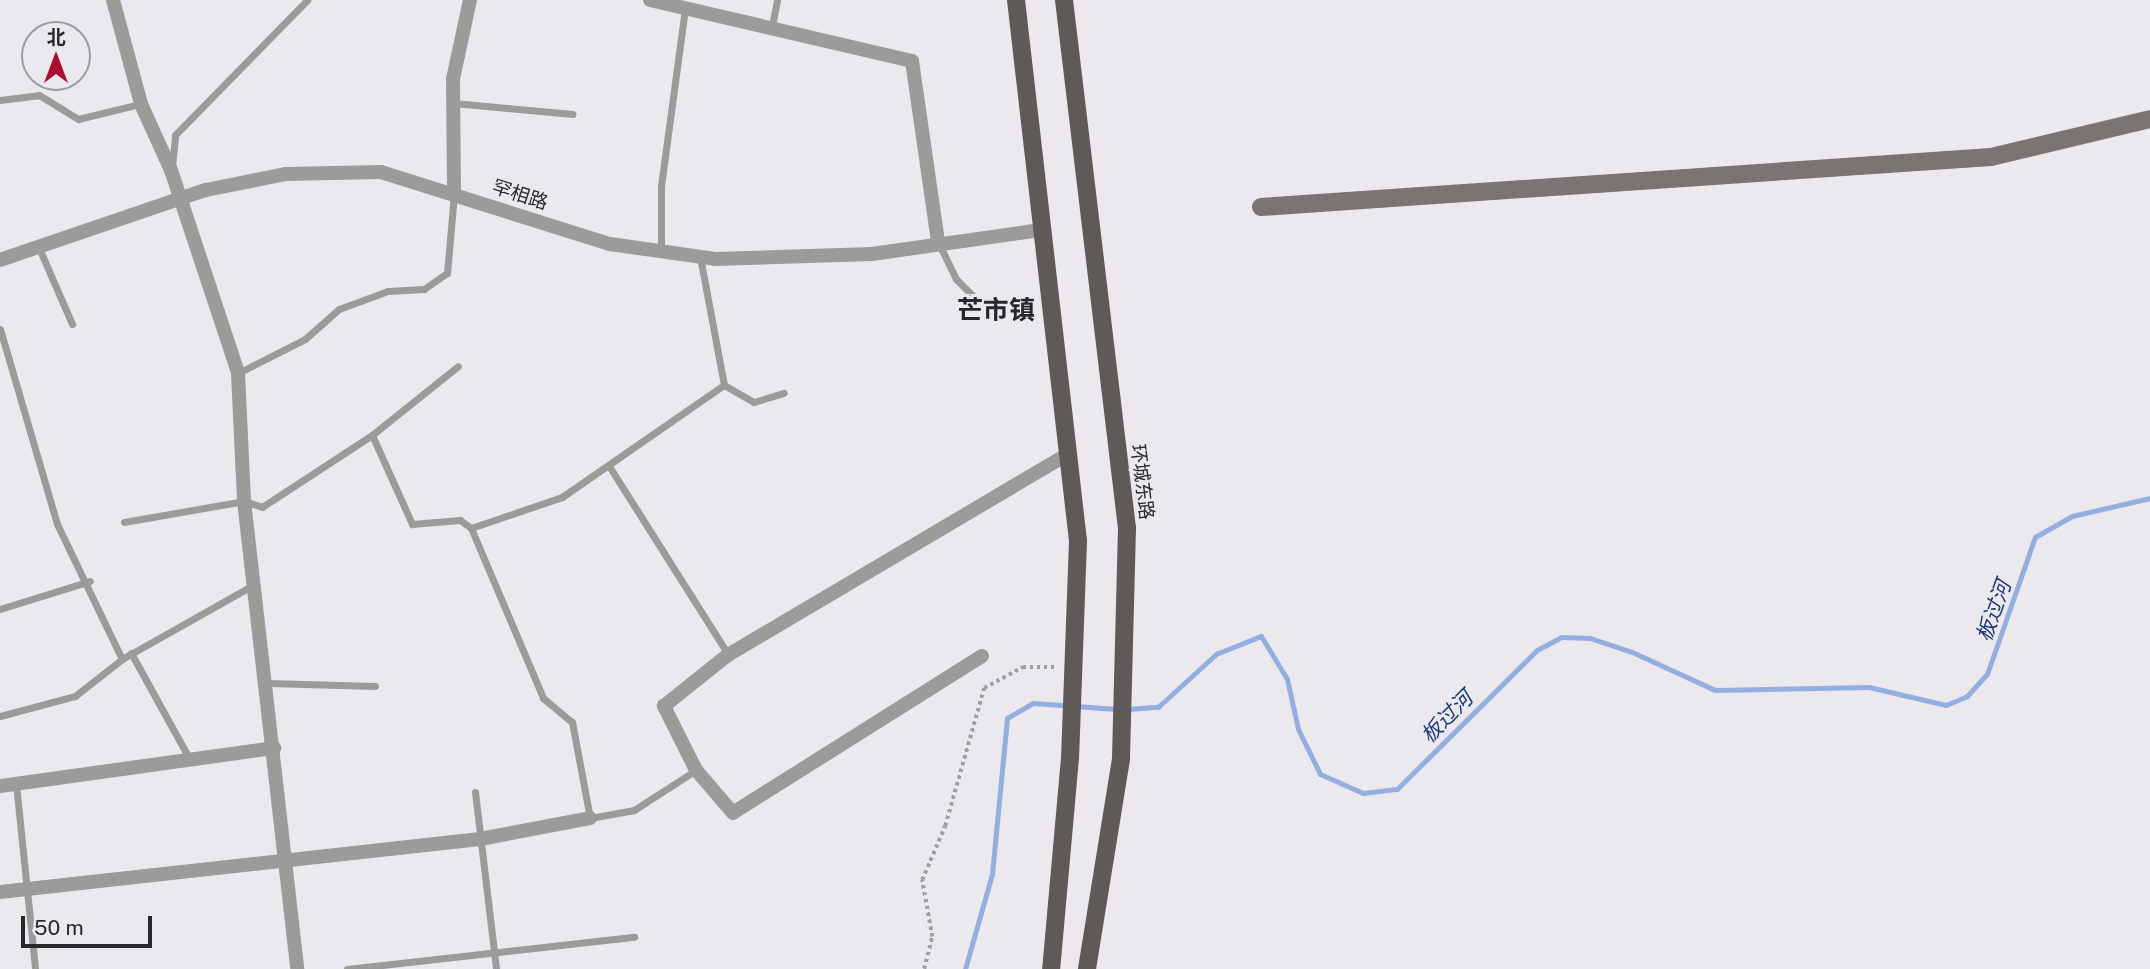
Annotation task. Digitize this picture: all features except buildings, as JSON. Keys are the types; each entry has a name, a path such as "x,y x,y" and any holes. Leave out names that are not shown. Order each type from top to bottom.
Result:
{"main road":[{"path":"1016,0 1040,230 1078,541 1070,758 1051,969"},
{"name":"环城东路","path":"1064,0 1127,528 1127,676 1121,760 1087,969"}],"street":[{"path":"113,0 141,104 172,170 238,373 244,501 269,683 297,969"},
{"path":"454,194 453,103 470,0"},
{"path":"650,0 772,26 912,61 937,241"},
{"path":"1262,206 1991,157 2150,119"},
{"name":"罕相路","path":"0,260 181,199 286,174 381,172 610,244 700,257 872,254 937,241 1040,230"},
{"path":"982,656 733,813 695,770 664,706 728,655 1068,454"},
{"path":"0,786 274,748"},
{"path":"0,892 285,858 480,839 590,818"}],"lane":[{"path":"172,170 176,135 307,0"},
{"path":"772,26 777,0"},
{"path":"661,251 661,186 685,8"},
{"path":"0,100 38,95 78,118 141,104"},
{"path":"453,103 572,114"},
{"path":"238,373 305,340 339,309 388,291 424,289 447,273 454,194"},
{"path":"937,241 957,279 977,300"},
{"path":"39,248 72,324"},
{"path":"700,257 724,385 754,402 784,393"},
{"path":"0,329 58,524 90,581 122,659"},
{"path":"124,522 244,501 262,507 372,435 458,366"},
{"path":"471,528 562,497 724,385"},
{"path":"372,435 412,524 460,520 471,528 543,698 572,722 590,818 634,810 695,770"},
{"path":"609,466 728,655"},
{"path":"0,608 90,581"},
{"path":"0,716 75,696 131,653 255,584"},
{"path":"131,653 190,760"},
{"path":"269,683 374,686"},
{"path":"16,784 35,969"},
{"path":"475,792 496,969"},
{"path":"347,969 634,937"}],"path":[{"path":"924,969 932,937 922,880 945,826 984,688 1023,667 1075,670"}],"waterway":[{"name":"板过河","path":"1127,709 1158,707 1216,654 1261,636 1287,679 1298,729 1320,774 1363,793 1397,789 1537,650 1561,637 1590,638 1632,652 1715,690 1869,687 1946,705 1967,696 1987,674 2035,537 2072,516 2150,498"},
{"name":"板过河","path":"965,969 992,874 1007,718 1033,703 1117,709"}],"district":[{"name":"芒市镇","path":"996,310"}]}
